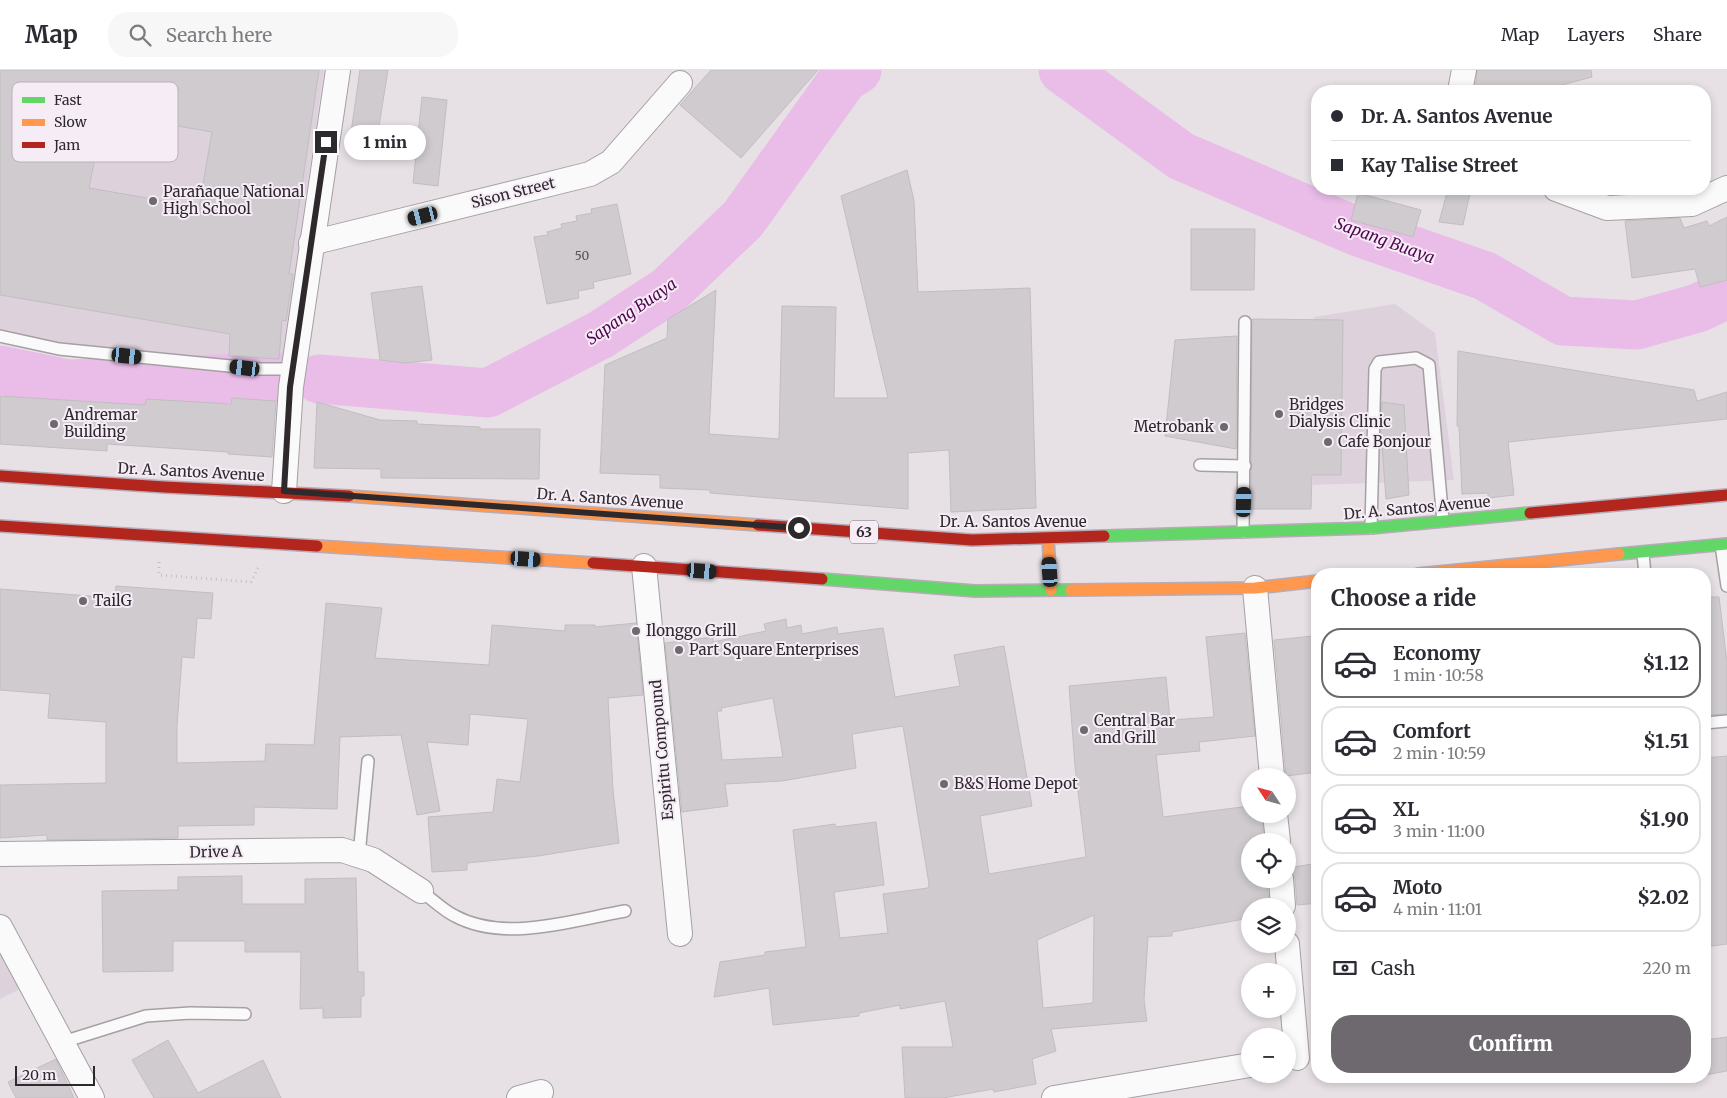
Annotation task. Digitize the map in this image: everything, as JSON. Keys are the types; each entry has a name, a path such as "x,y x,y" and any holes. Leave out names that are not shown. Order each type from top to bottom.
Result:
{"main road":[{"name":"Dr. A. Santos Avenue","path":"0,476 164,487 284,491 972,540 1372,528 1727,495"},
{"path":"0,526 644,566 975,591 1255,588 1311,582"},
{"path":"1048,538 1052,590"},
{"path":"1547,568 1643,554 1724,545"}],"street":[{"path":"284,491 293,369 338,70"},
{"path":"1461,85 1464,70"},
{"name":"Sison Street","path":"311,243 590,174 611,162 680,83"},
{"path":"1572,195 1607,208 1692,204 1727,188"},
{"name":"Espiritu Compound","path":"644,566 680,934"},
{"path":"1255,588 1271,768"},
{"name":"Drive A","path":"0,854 342,850 373,860 421,891"},
{"path":"0,927 92,1098"},
{"path":"1288,953 1301,1057"},
{"path":"1054,1098 1241,1067"},
{"path":"519,1098 541,1092"}],"lane":[{"path":"1243,532 1245,466 1244,322"},
{"path":"0,336 68,350 260,369 293,369"},
{"path":"1372,528 1375,369 1379,362 1416,358 1429,365 1443,521"},
{"path":"1200,465 1245,466"},
{"path":"1724,545 1727,586"},
{"path":"1643,554 1644,568"},
{"path":"1711,722 1727,721"},
{"path":"359,856 368,762"},
{"path":"421,891 456,917 489,928 518,930 625,910"},
{"path":"63,1042 146,1016 190,1013 246,1014"}],"path":[{"path":"159,576 251,582"}],"shaded area":[{"name":"Parañaque National High School","path":"0,70 324,70 282,365 90,349 0,332"},
{"path":"1395,304 1435,333 1454,480 1313,485 1314,317"},
{"path":"0,952 20,989 0,999"}],"building":[{"name":"Parañaque National High School","path":"0,70 319,70 289,274 293,274 286,321 282,320 279,359 229,356 230,334 0,295"},
{"path":"360,70 388,70 374,157 348,153"},
{"path":"711,70 818,70 741,158 680,105"},
{"path":"1477,70 1591,70 1592,77 1562,85 1476,85"},
{"path":"422,97 447,100 438,186 413,183"},
{"path":"907,170 914,201 918,292 1030,288 1036,508 951,512 949,450 908,453 908,509 710,493 710,490 660,488 660,475 600,473 605,365 667,338 668,319 716,290 709,434 779,439 782,306 836,307 834,398 888,398 841,196"},
{"path":"1357,195 1365,195 1421,210 1413,237 1351,220"},
{"path":"1446,195 1470,195 1463,225 1439,222"},
{"path":"617,204 631,274 593,282 594,288 578,291 579,298 547,304 534,237 548,235 547,232 562,228 561,224 577,221 576,216 592,213 591,209"},
{"path":"1727,217 1727,280 1700,287 1695,269 1632,278 1625,221 1680,218 1684,228 1707,221 1709,226"},
{"path":"1191,229 1255,229 1254,290 1191,290"},
{"path":"422,286 432,360 405,363 380,360 371,293"},
{"name":"Bridges Dialysis Clinic","path":"1252,319 1343,320 1341,475 1312,475 1311,509 1251,509"},
{"path":"1237,336 1236,449 1165,436 1175,340"},
{"path":"1458,351 1694,390 1697,401 1727,392 1727,419 1508,442 1514,495 1488,498 1488,493 1462,494 1459,426 1457,426"},
{"path":"0,396 145,405 146,399 231,404 232,398 276,401 272,457 228,454 228,452 107,444 107,451 0,444"},
{"path":"317,402 380,420 417,421 417,424 480,427 480,429 540,429 539,479 381,478 381,469 314,468"},
{"path":"1382,402 1404,405 1409,495 1386,499 1381,432"},
{"path":"116,586 213,593 211,619 197,618 194,658 182,657 177,725 177,763 265,761 266,744 314,745 326,603 382,608 375,658 489,665 492,625 565,631 565,625 595,625 595,627 636,623 643,695 608,698 613,790 619,843 538,856 467,863 467,870 432,872 428,817 493,812 497,779 520,782 528,719 470,714 468,745 427,742 440,811 417,815 401,735 340,737 337,809 254,807 254,825 178,826 178,838 47,840 47,835 0,838 0,785 106,783 106,722 48,718 50,694 0,690 0,589 115,598"},
{"path":"1711,597 1719,597 1727,662 1727,714 1711,715"},
{"path":"786,619 787,628 801,625 802,634 837,627 838,634 883,628 895,697 960,686 954,655 1004,646 1032,806 980,816 989,874 1086,857 1075,766 1069,686 1166,677 1170,720 1214,717 1206,637 1245,633 1255,736 1199,742 1200,751 1156,755 1163,817 1241,807 1241,823 1263,823 1263,833 1241,833 1241,888 1268,888 1268,898 1241,898 1241,920 1172,932 1172,936 1148,937 1144,1000 1147,1021 1051,1029 1056,1051 1032,1059 1036,1084 994,1092 993,1089 943,1098 905,1098 902,1047 953,1047 945,1001 900,1009 900,1005 859,1013 859,1016 773,1025 769,988 714,997 720,962 765,955 765,952 806,947 793,830 835,824 836,827 876,822 884,885 834,892 840,938 888,933 883,894 928,888 929,884 903,726 852,734 856,768 782,781 725,784 728,806 682,812 665,643 713,637 713,642 766,631 764,624","holes":["773,698 783,757 722,760 717,711 722,711 721,708","1094,915 1093,1003 1043,1008 1037,940"]},
{"path":"1311,636 1311,773 1296,775 1296,768 1285,768 1274,640"},
{"path":"1727,756 1727,944 1711,946 1711,757"},
{"path":"1311,864 1311,904 1297,905 1296,867"},
{"path":"242,876 242,904 305,904 305,879 356,878 358,972 364,972 364,996 361,996 361,1017 323,1018 323,1008 300,1009 301,952 245,952 245,941 173,941 173,971 103,972 102,891 178,890 178,877"},
{"path":"1727,1037 1727,1071 1711,1074 1711,1039"},
{"path":"168,1040 198,1093 263,1060 281,1098 154,1098 132,1060"},
{"path":"56,1059 74,1098 16,1098 8,1082"}],"waterway":[{"name":"Sapang Buaya","path":"319,379 488,393 600,335 669,290 743,219 844,78 857,70"},
{"name":"Sapang Buaya","path":"1063,70 1181,156 1356,231 1485,276 1563,321 1637,325 1698,308 1727,294"},
{"name":"Sapang Buaya","path":"0,370 68,384 279,377"}],"traffic: fast":[{"path":"1104,536 1371,528 1530,513"},
{"path":"1619,554 1727,544"},
{"path":"822,579 975,591 1071,590"}],"traffic: slow":[{"path":"349,496 758,525"},
{"path":"1048,538 1051,590"},
{"path":"317,546 593,563"},
{"path":"1478,568 1619,554"},
{"path":"1071,590 1255,588 1311,582"}],"traffic: jam":[{"path":"0,476 164,487 349,496"},
{"path":"1530,513 1727,495"},
{"path":"758,525 972,540 1104,536"},
{"path":"0,526 317,546"},
{"path":"593,563 822,579"}],"place":[{"name":"Parañaque National High School","path":"153,201"},
{"name":"Bridges Dialysis Clinic","path":"1279,414"},
{"name":"Andremar Building","path":"54,424"},
{"name":"Metrobank","path":"1224,427"},
{"name":"Cafe Bonjour","path":"1328,442"},
{"name":"TailG","path":"83,601"},
{"name":"Ilonggo Grill","path":"636,631"},
{"name":"Part Square Enterprises","path":"679,650"},
{"name":"Central Bar and Grill","path":"1084,730"},
{"name":"B&S Home Depot","path":"944,784"}],"route":[{"path":"326,142 290,387 284,491 799,528"}]}
